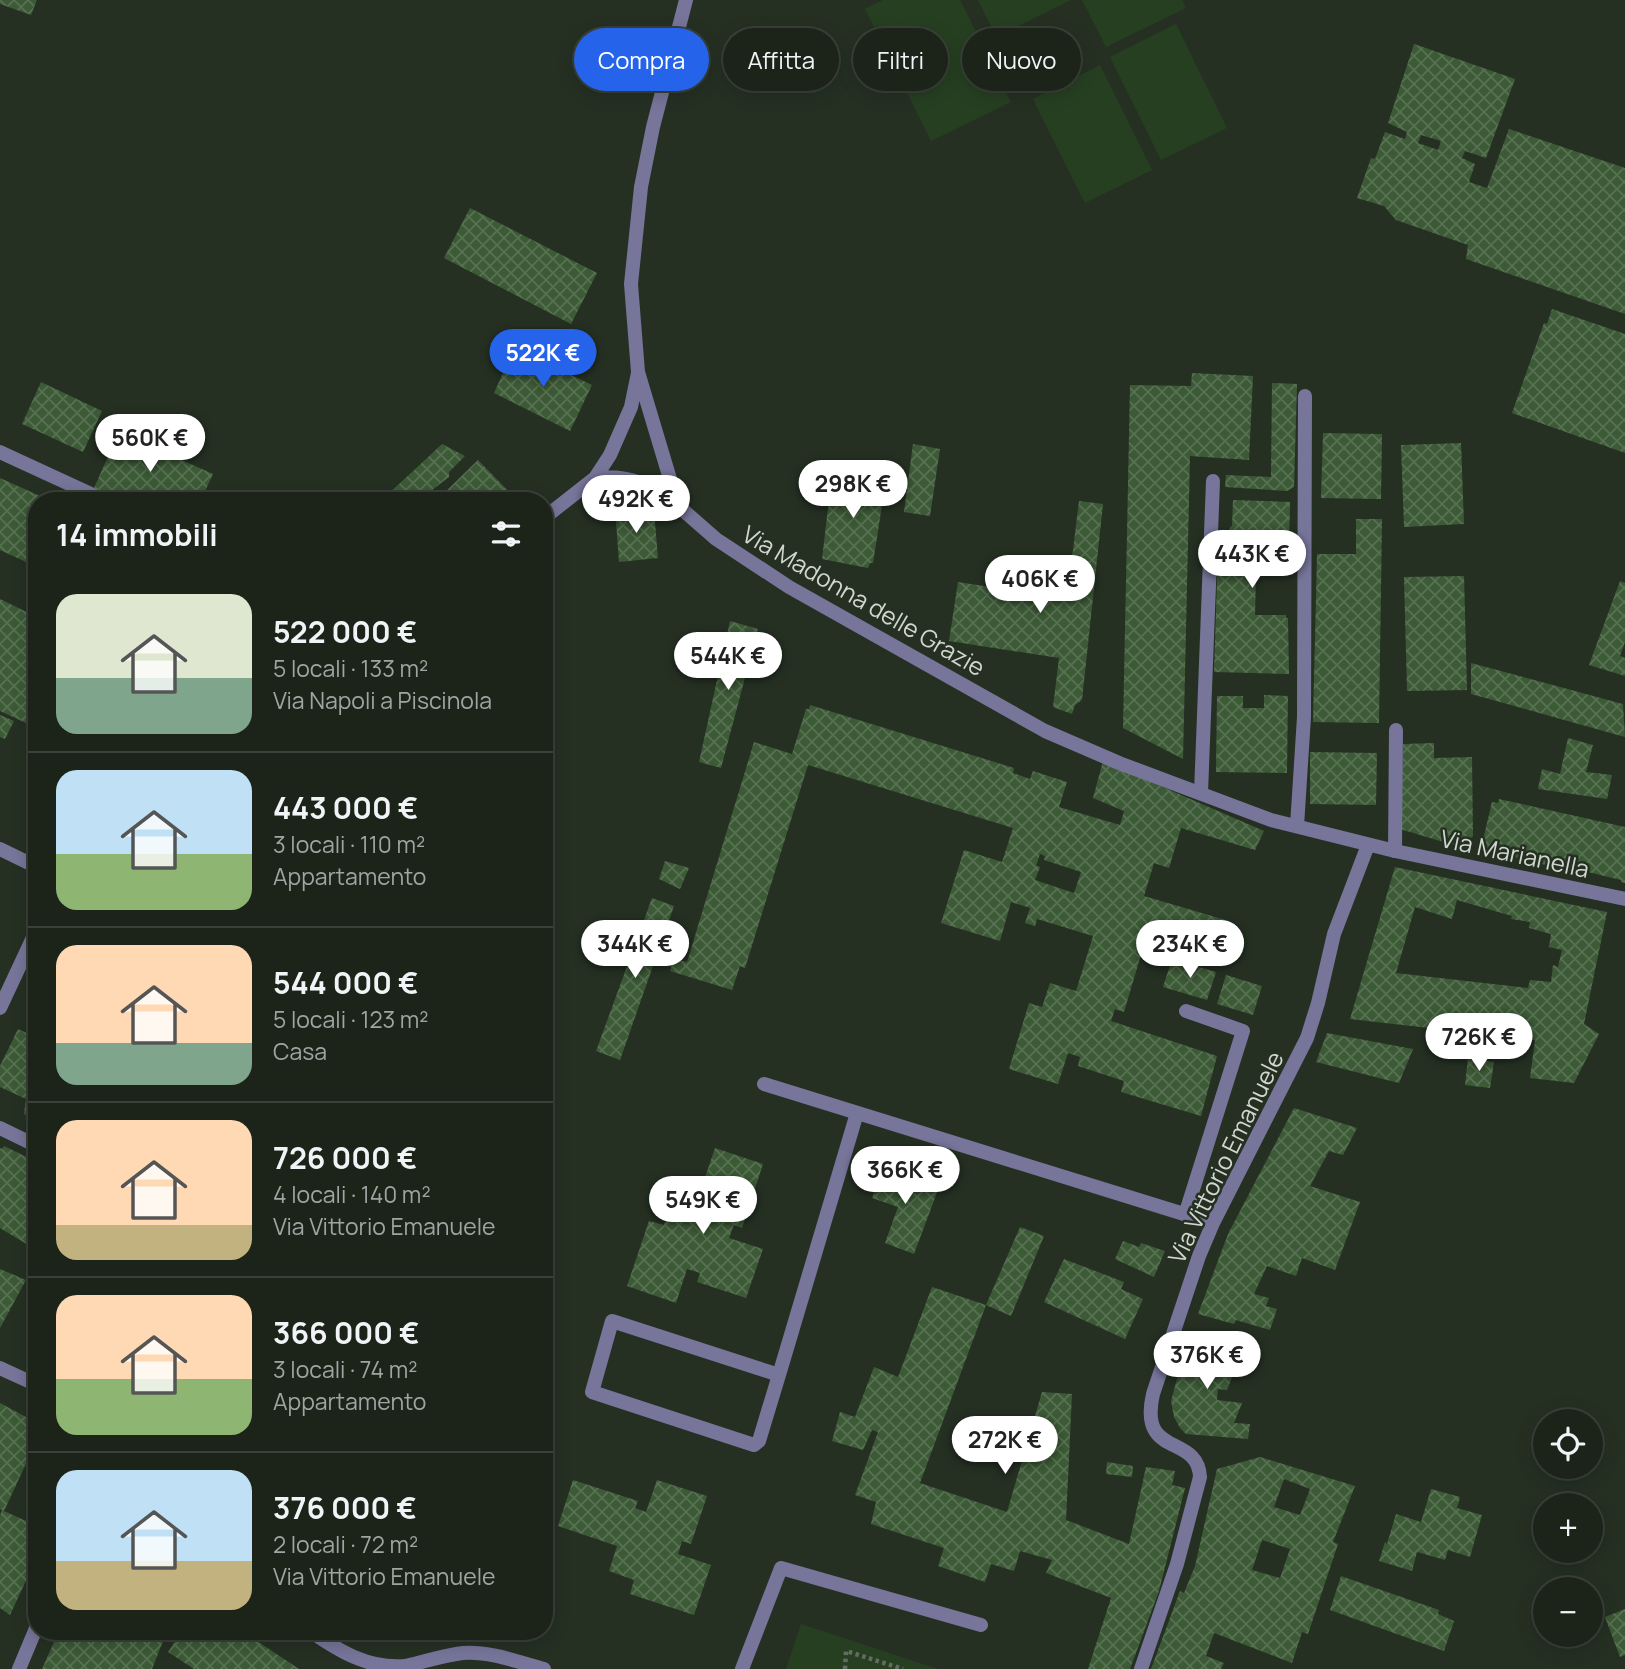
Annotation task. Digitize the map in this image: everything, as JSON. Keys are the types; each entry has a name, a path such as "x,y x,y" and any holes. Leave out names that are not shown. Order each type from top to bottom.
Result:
{"street":[{"name":"Via Madonna delle Grazie","path":"686,0 653,127 641,187 631,284 638,372 673,489 684,511 716,539 789,587 1045,731 1119,763 1271,820 1368,845"},
{"path":"553,511 595,478 620,437 631,407 638,372"},
{"path":"1297,826 1304,717 1305,396"},
{"path":"0,452 87,492"},
{"path":"595,478 626,478 650,486 670,498 684,511"},
{"path":"1201,793 1213,481"},
{"path":"1395,851 1396,730"},
{"name":"Via Marianella","path":"1368,845 1625,899"},
{"name":"Via Vittorio Emanuele","path":"1140,1669 1177,1564 1200,1477 1195,1457 1160,1438 1152,1427 1149,1411 1199,1256 1213,1223 1307,1038 1334,934 1368,845"},
{"path":"0,849 28,863"},
{"path":"0,1008 28,948"},
{"path":"1185,1214 1243,1031 1186,1012"},
{"path":"764,1084 1213,1223"},
{"path":"779,1375 612,1321 592,1392 754,1445 759,1441 779,1375 856,1113"},
{"path":"0,1128 28,1142"},
{"path":"0,1368 28,1381"},
{"path":"742,1669 781,1568 981,1625"},
{"path":"19,1669 31,1640"},
{"path":"323,1640 363,1663 385,1668 463,1653 478,1653 544,1669"}],"path":[{"path":"845,1669 846,1651 903,1669"}],"green space":[{"path":"883,0 960,0 974,28 962,28 962,91 1006,91 1011,102 931,141 906,91 948,91 948,28 874,28 865,9"},
{"path":"978,0 1071,0 1014,28 992,28"},
{"path":"1082,0 1182,0 1186,8 1106,47"},
{"path":"1176,24 1227,128 1161,160 1110,57"},
{"path":"1100,65 1152,170 1085,203 1033,99 1049,91 1081,91 1081,75"},
{"path":"801,1624 938,1669 786,1669"}],"building":[{"path":"0,0 37,0 31,15 0,4"},
{"path":"1414,44 1515,79 1486,158 1465,151 1462,158 1475,164 1469,182 1487,188 1509,129 1625,168 1625,314 1466,259 1468,245 1396,220 1384,206 1357,198 1371,158 1375,159 1385,132 1405,139 1407,132 1388,123","holes":["1421,135 1441,141 1438,150 1418,143"]},
{"path":"470,208 597,273 571,324 444,258"},
{"path":"1552,309 1625,334 1625,453 1512,413 1544,323 1547,324"},
{"path":"514,349 570,371 569,374 592,385 570,431 494,393"},
{"path":"1192,373 1253,376 1249,460 1190,456 1183,759 1123,728 1130,385 1191,386"},
{"path":"41,382 102,411 83,452 22,424"},
{"path":"1272,383 1297,384 1294,487 1287,491 1225,487 1226,475 1271,477"},
{"path":"119,432 213,474 205,492 104,492 94,488"},
{"path":"1323,433 1382,434 1381,499 1321,498"},
{"path":"1461,443 1464,524 1404,527 1401,445"},
{"path":"442,444 465,456 449,472 449,477 429,492 391,492"},
{"path":"913,444 940,449 930,516 904,512"},
{"path":"478,460 509,492 445,492"},
{"path":"832,474 886,480 873,563 870,563 868,568 822,559"},
{"path":"0,478 31,492 28,492 28,563 0,550"},
{"path":"1233,500 1290,502 1289,547 1294,547 1293,575 1256,574 1255,615 1286,615 1288,618 1289,674 1214,672 1218,551 1227,551 1227,533 1232,526"},
{"path":"1079,501 1103,504 1082,700 1075,705 1072,714 1053,707 1059,658 949,641 958,582 1067,599"},
{"path":"615,508 654,510 658,558 619,562"},
{"path":"1356,519 1382,519 1379,723 1313,722 1317,554 1356,554"},
{"path":"1464,576 1467,690 1407,691 1404,577"},
{"path":"1620,581 1625,583 1625,642 1620,656 1625,658 1625,676 1589,665"},
{"path":"0,599 28,613 28,724 0,711"},
{"path":"730,621 758,629 721,768 699,762"},
{"path":"1471,663 1623,704 1625,737 1471,694"},
{"path":"1264,695 1288,696 1287,773 1216,772 1217,696 1243,696 1243,708 1264,708"},
{"path":"810,705 1014,768 1013,773 1030,779 1033,771 1067,782 1059,807 1120,825 1124,811 1093,798 1103,761 1264,831 1255,850 1181,828 1169,868 1154,863 1144,896 1229,921 1215,965 1138,942 1137,946 1143,948 1124,1012 1115,1009 1111,1021 1217,1056 1201,1116 1121,1092 1124,1081 1078,1066 1080,1057 1068,1053 1058,1084 1009,1069 1029,1003 1042,1007 1050,983 1076,991 1093,936 1037,919 1035,926 1025,923 1030,908 1011,902 1000,941 941,923 964,850 1002,862 1013,828 808,765 745,968 740,966 732,990 670,971 674,958 687,962 754,742 792,754 806,709 809,709","holes":["1040,854 1045,856 1044,860 1081,872 1074,893 1035,880 1040,867 1036,866"]},
{"path":"0,715 14,721 5,739 0,737"},
{"path":"1568,738 1593,745 1586,772 1612,775 1607,799 1538,789 1542,769 1560,774"},
{"path":"1434,743 1434,758 1472,757 1473,836 1460,847 1400,829 1403,744"},
{"path":"1310,752 1377,753 1376,805 1310,804"},
{"path":"1499,799 1625,827 1625,883 1481,848 1492,802 1498,803"},
{"path":"665,861 689,868 680,889 659,879"},
{"path":"1395,867 1607,912 1584,1024 1599,1034 1574,1083 1530,1078 1535,1040 1350,1019","holes":["1457,900 1512,916 1511,919 1530,922 1529,928 1551,934 1549,947 1562,950 1558,967 1553,965 1551,982 1530,980 1528,988 1396,973 1415,907 1452,919"]},
{"path":"652,898 674,906 620,1060 596,1051"},
{"path":"1172,959 1216,972 1207,1000 1163,987"},
{"path":"1226,975 1262,986 1253,1015 1217,1004"},
{"path":"18,1029 28,1034 28,1116 24,1114 26,1099 0,1087 0,1066"},
{"path":"1327,1033 1413,1049 1399,1083 1316,1062"},
{"path":"1468,1058 1494,1062 1490,1088 1465,1085"},
{"path":"1294,1108 1357,1128 1343,1155 1329,1151 1310,1186 1360,1202 1335,1270 1302,1258 1296,1276 1267,1266 1254,1294 1269,1298 1266,1306 1277,1309 1270,1330 1236,1320 1234,1324 1198,1314 1228,1234"},
{"path":"4,1146 28,1158 28,1245 0,1228 0,1148"},
{"path":"715,1148 763,1164 742,1228 734,1225 729,1238 763,1249 746,1298 697,1282 700,1273 687,1269 676,1303 627,1286 649,1221 664,1225 672,1199 695,1207"},
{"path":"885,1164 910,1174 908,1178 939,1187 914,1254 885,1243 898,1207 872,1198"},
{"path":"1020,1227 1044,1236 1011,1316 986,1305"},
{"path":"1123,1241 1139,1247 1141,1243 1165,1251 1154,1277 1115,1259"},
{"path":"1064,1259 1124,1282 1121,1289 1143,1299 1125,1339 1044,1302"},
{"path":"0,1269 26,1280 0,1328"},
{"path":"932,1287 986,1305 920,1483 1007,1512 1042,1392 1072,1394 1066,1520 1129,1544 1146,1467 1175,1471 1172,1485 1185,1488 1159,1591 1130,1669 1088,1669 1111,1598 1046,1573 1052,1560 1020,1551 1014,1571 991,1564 985,1582 938,1566 944,1548 871,1524 876,1502 855,1495 878,1432 872,1430 863,1450 832,1441 840,1412 855,1417 874,1367 898,1377"},
{"path":"1189,1335 1243,1350 1227,1390 1218,1389 1217,1400 1242,1403 1234,1423 1250,1424 1248,1439 1186,1434 1180,1428 1174,1417 1171,1401"},
{"path":"0,1403 28,1418 28,1459 4,1511 26,1521 28,1516 28,1576 10,1615 0,1608"},
{"path":"1260,1457 1355,1486 1333,1542 1338,1544 1308,1634 1302,1632 1292,1663 1214,1633 1206,1656 1224,1663 1221,1669 1151,1669 1180,1591 1184,1593 1195,1566 1217,1469","holes":["1284,1479 1310,1489 1300,1515 1274,1507","1262,1540 1290,1549 1280,1578 1252,1570"]},
{"path":"1107,1462 1133,1466 1132,1477 1106,1474"},
{"path":"573,1480 638,1501 635,1508 646,1512 657,1480 707,1496 691,1544 682,1541 678,1554 711,1565 694,1615 630,1594 634,1580 609,1571 617,1546 558,1526"},
{"path":"1431,1489 1460,1497 1457,1508 1482,1515 1470,1557 1448,1550 1445,1560 1417,1552 1412,1571 1379,1561 1396,1514 1421,1522"},
{"path":"1341,1576 1439,1610 1438,1614 1454,1621 1444,1651 1330,1610"},
{"path":"1625,1609 1625,1655 1620,1657 1605,1617"},
{"path":"55,1640 163,1640 152,1669 42,1669"},
{"path":"176,1640 256,1640 299,1669 194,1669 168,1652"}]}
